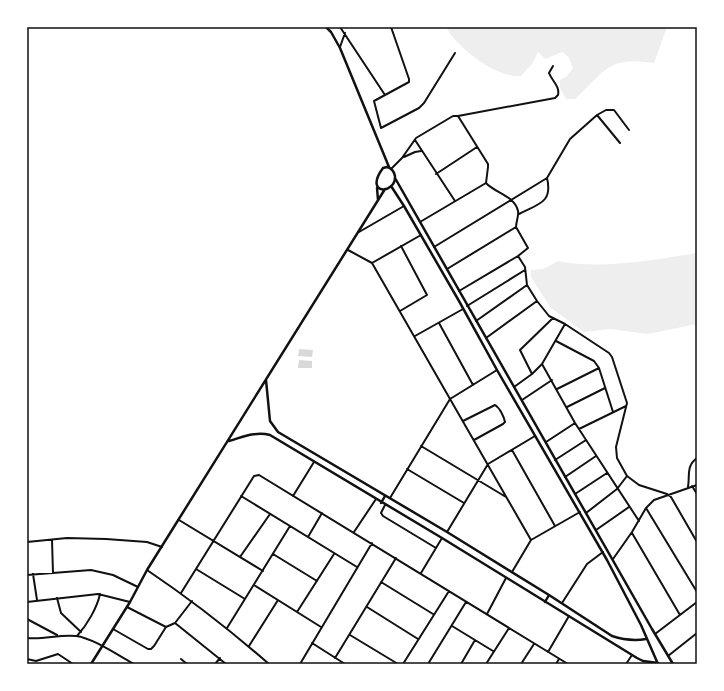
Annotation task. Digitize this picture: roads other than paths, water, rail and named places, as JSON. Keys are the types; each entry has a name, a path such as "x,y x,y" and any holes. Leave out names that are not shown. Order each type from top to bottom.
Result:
{"street":[{"path":"326,27 331,32 340,48 385,158 390,168 394,172 395,178 458,291 537,425 555,460 601,538 671,663"},
{"path":"331,32 332,27"},
{"path":"340,27 385,95"},
{"path":"391,27 409,82 374,101 381,128 419,108 424,103 455,53"},
{"path":"340,48 345,33"},
{"path":"383,168 390,168 402,158 415,140 453,116 555,98 559,92 550,73 553,66"},
{"path":"434,247 547,178 570,139 597,114 606,110 614,110 629,130"},
{"path":"597,114 620,143"},
{"path":"458,116 488,167 486,183"},
{"path":"415,140 455,201"},
{"path":"436,174 477,147"},
{"path":"402,158 421,151"},
{"path":"378,200 377,178 383,168 385,158"},
{"path":"378,188 385,189 391,186 395,178"},
{"path":"518,214 546,199 550,188 547,178"},
{"path":"458,291 518,256 528,248 516,227 518,209 511,199 486,183"},
{"path":"420,222 486,183"},
{"path":"391,186 464,309 497,370 603,552 625,592 658,664"},
{"path":"91,664 130,602 147,570 229,441 385,189"},
{"path":"359,232 404,206"},
{"path":"447,269 516,227"},
{"path":"372,263 421,235"},
{"path":"400,311 427,295 401,246"},
{"path":"348,250 372,263 531,540"},
{"path":"518,256 525,270 527,285 549,316 565,324 609,353 612,357 627,403 616,447 617,458 627,476 640,485 667,494 671,497 697,542"},
{"path":"467,306 525,270"},
{"path":"476,321 527,285"},
{"path":"459,301 463,298"},
{"path":"486,338 537,301"},
{"path":"415,336 464,309"},
{"path":"468,318 472,315"},
{"path":"532,374 520,350 553,318"},
{"path":"438,323 473,385"},
{"path":"514,387 532,374 542,364 565,324"},
{"path":"556,341 594,361 599,368 613,412"},
{"path":"542,364 579,430 639,521"},
{"path":"557,389 599,368"},
{"path":"390,499 407,468 450,399 497,370"},
{"path":"266,380 270,421 278,432 447,532 550,595 612,636 630,640 646,639"},
{"path":"522,400 552,380"},
{"path":"567,407 605,388"},
{"path":"463,422 495,405 497,406 505,422 474,440"},
{"path":"579,430 626,406"},
{"path":"546,442 575,423"},
{"path":"532,428 537,425"},
{"path":"229,441 256,433 270,435 381,503 442,538 632,655 643,661 658,664"},
{"path":"447,532 488,464 536,436"},
{"path":"286,445 290,440"},
{"path":"555,460 586,440"},
{"path":"421,446 507,498"},
{"path":"512,450 555,526"},
{"path":"546,454 551,451"},
{"path":"565,477 596,456"},
{"path":"688,487 689,467 697,458"},
{"path":"293,496 314,462"},
{"path":"407,468 464,503"},
{"path":"575,494 607,473"},
{"path":"181,593 254,476 259,475 568,664"},
{"path":"586,513 618,489 627,476"},
{"path":"613,559 632,532 646,508 654,500 667,494 697,485"},
{"path":"692,486 697,494"},
{"path":"241,496 357,568"},
{"path":"381,503 385,496"},
{"path":"354,532 376,499"},
{"path":"385,505 381,513 383,516 436,548"},
{"path":"596,530 629,507"},
{"path":"646,508 697,592"},
{"path":"512,573 531,540 580,512"},
{"path":"308,537 322,513"},
{"path":"240,557 270,514"},
{"path":"179,520 263,571"},
{"path":"588,527 592,524"},
{"path":"227,628 290,526"},
{"path":"632,532 680,615"},
{"path":"27,542 67,538 106,539 147,542 162,547"},
{"path":"421,573 442,538"},
{"path":"596,541 601,538"},
{"path":"52,540 53,573"},
{"path":"300,664 372,543"},
{"path":"562,603 587,564 603,552"},
{"path":"273,554 317,581"},
{"path":"297,612 334,554"},
{"path":"335,658 396,558"},
{"path":"196,569 245,599"},
{"path":"27,575 91,570 113,575 138,587"},
{"path":"147,570 192,601 227,628 269,664"},
{"path":"33,574 37,600"},
{"path":"487,614 506,578"},
{"path":"381,582 434,614"},
{"path":"254,585 321,627"},
{"path":"403,664 448,591"},
{"path":"27,602 100,594 130,602"},
{"path":"77,636 81,632 98,602 100,594"},
{"path":"545,602 550,595"},
{"path":"57,598 61,613 81,632"},
{"path":"248,646 278,600"},
{"path":"113,629 148,649 151,649 166,627 175,624 192,601"},
{"path":"428,664 466,602"},
{"path":"655,634 697,602"},
{"path":"127,606 166,627"},
{"path":"367,607 418,639"},
{"path":"548,652 571,609"},
{"path":"27,619 58,635"},
{"path":"175,624 226,664"},
{"path":"452,626 493,651"},
{"path":"486,664 509,628"},
{"path":"644,631 646,629 652,629"},
{"path":"668,656 697,633"},
{"path":"27,638 41,639 58,635 77,636 102,646 134,664"},
{"path":"350,635 398,664"},
{"path":"461,664 475,640"},
{"path":"312,643 346,664"},
{"path":"521,664 534,644"},
{"path":"31,664 58,654 73,664"},
{"path":"626,664 632,655"},
{"path":"215,664 220,658"},
{"path":"27,659 36,661"},
{"path":"181,659 187,664"},
{"path":"556,664 559,659"},
{"path":"64,664 68,661"}]}
